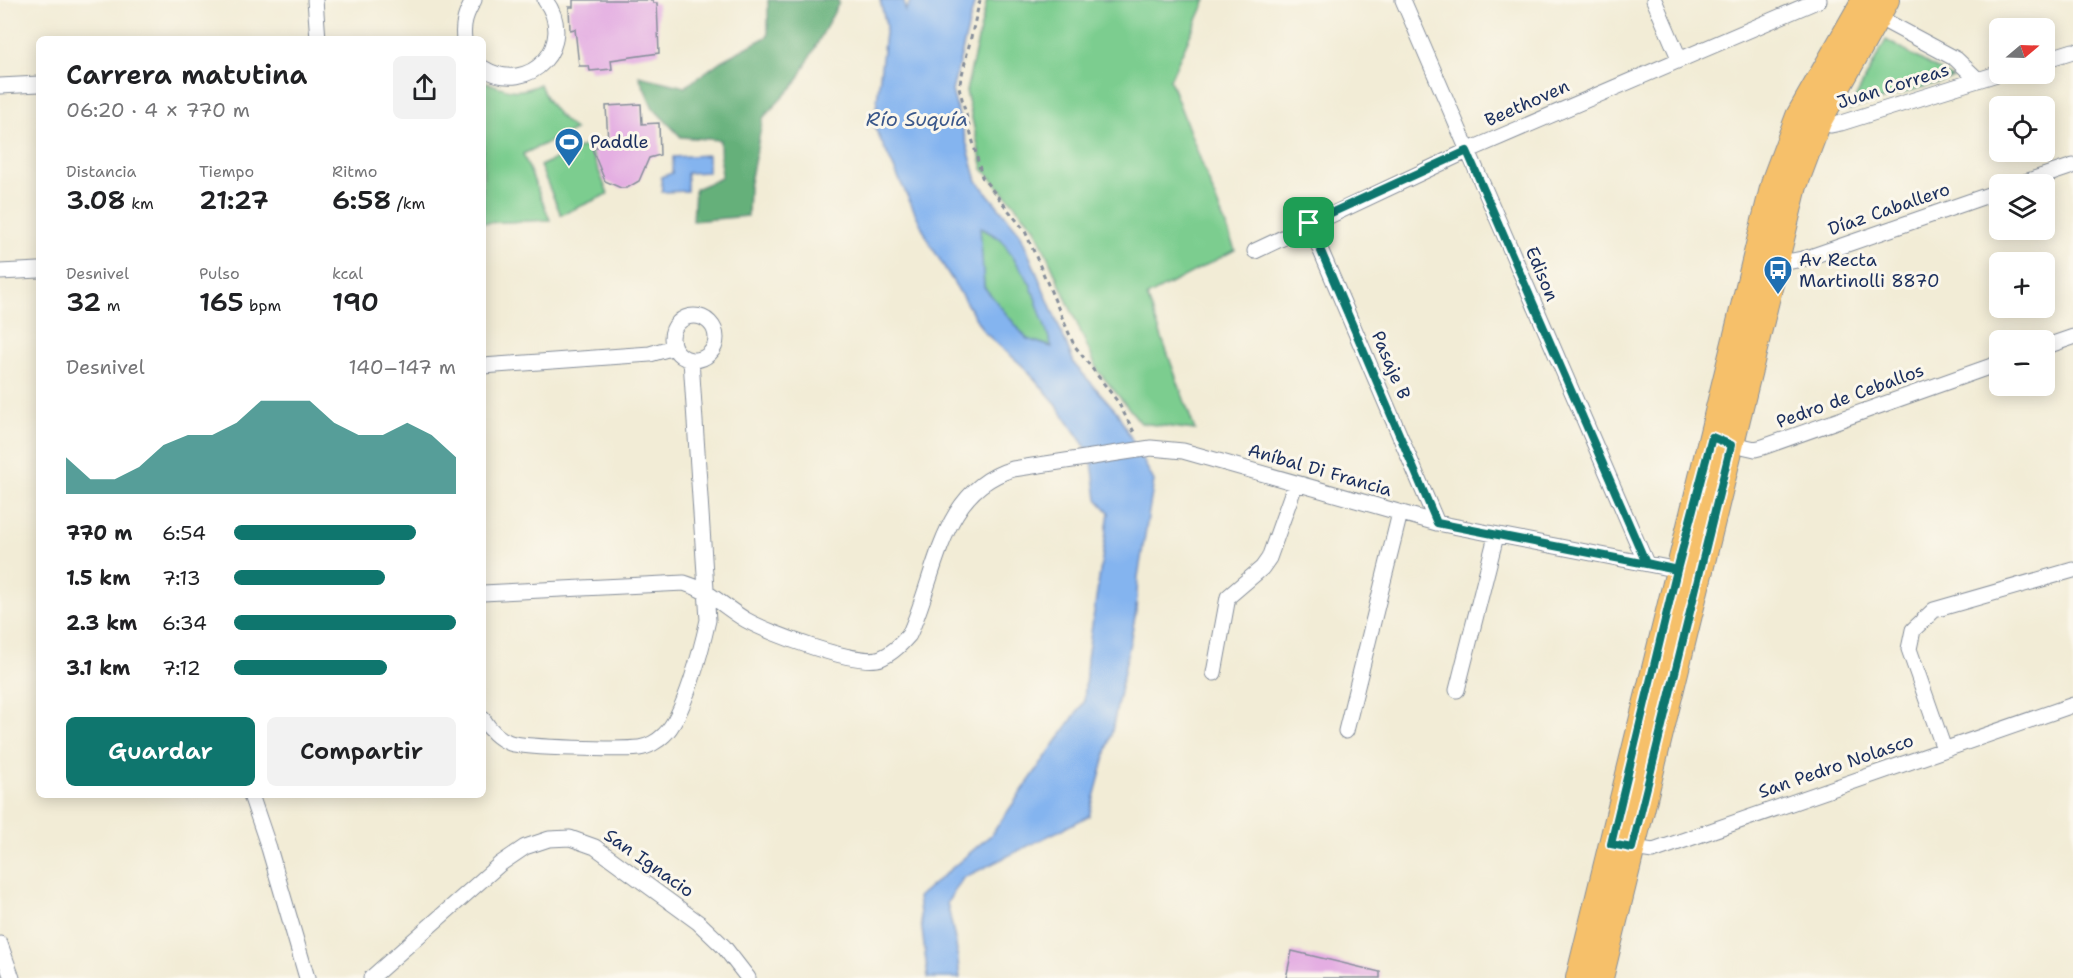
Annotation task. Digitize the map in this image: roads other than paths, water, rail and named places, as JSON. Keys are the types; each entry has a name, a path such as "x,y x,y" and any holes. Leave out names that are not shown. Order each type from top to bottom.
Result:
{"main road":[{"path":"1578,978 1621,846 1765,257 1781,159 1809,119 1868,5"},
{"path":"1601,978 1621,846"}],"street":[{"path":"315,0 318,36"},
{"path":"486,70 498,76 514,77 529,73 542,65 551,53 556,39 556,23 545,0"},
{"name":"Edison","path":"1403,0 1646,563"},
{"path":"1654,0 1678,58"},
{"name":"Beethoven","path":"1255,250 1467,151 1678,58 1819,0"},
{"path":"1868,5 1956,59 1978,80"},
{"path":"452,36 470,7"},
{"path":"465,36 470,7"},
{"path":"2055,57 2073,51"},
{"name":"Juan Correas","path":"1809,119 1841,123 1989,76"},
{"path":"0,86 36,84"},
{"path":"2049,174 2073,166"},
{"name":"Díaz Caballero","path":"1765,257 1807,258 1989,195"},
{"name":"Pasaje B","path":"1309,223 1437,523"},
{"path":"0,272 36,270"},
{"path":"693,315 706,320 715,332 714,346 705,357 691,360 674,348 672,333 679,321 693,315"},
{"path":"2055,343 2073,337"},
{"path":"486,366 650,354 674,348"},
{"path":"486,724 491,731 510,743 531,746 640,748 655,742 674,722 703,642 708,620 708,591 691,360"},
{"name":"Pedro de Ceballos","path":"1721,441 1763,447 1989,367"},
{"name":"Aníbal Di Francia","path":"708,591 746,620 767,630 814,647 864,660 880,658 898,648 909,635 955,511 979,485 996,474 1013,469 1153,448 1183,451 1295,485 1437,523 1688,572"},
{"path":"1214,673 1228,597 1262,568 1269,558 1295,485"},
{"path":"1346,731 1400,513"},
{"path":"1456,690 1496,536"},
{"path":"1944,749 1912,657 1910,649 1913,630 1934,610 2073,570"},
{"path":"486,593 684,583 708,591"},
{"name":"San Pedro Nolasco","path":"1621,846 1653,851 2073,705"},
{"path":"252,798 307,978"},
{"name":"San Ignacio","path":"371,978 500,864 525,847 549,839 570,838 595,847 669,899 724,947 748,978"},
{"path":"0,944 12,978"}],"water":[{"name":"Río Suquía","path":"880,0 904,0 905,11 911,0 975,0 952,91 977,181 1020,233 1075,365 1117,412 1154,481 1138,577 1136,612 1112,731 1089,816 963,878 947,903 956,944 960,978 928,978 918,897 992,834 1084,702 1087,659 1109,512 1097,499 1091,455 1053,400 1025,368 984,332 930,244 874,126 886,25","holes":["980,227 1001,239 1030,283 1052,347 1027,339 984,287"]},
{"path":"708,155 708,172 687,173 687,191 662,192 661,177 672,173 673,157"}],"place":[{"name":"Paddle","path":"569,168"},
{"name":"Av Recta Martinolli 8870","path":"1778,296"}]}
